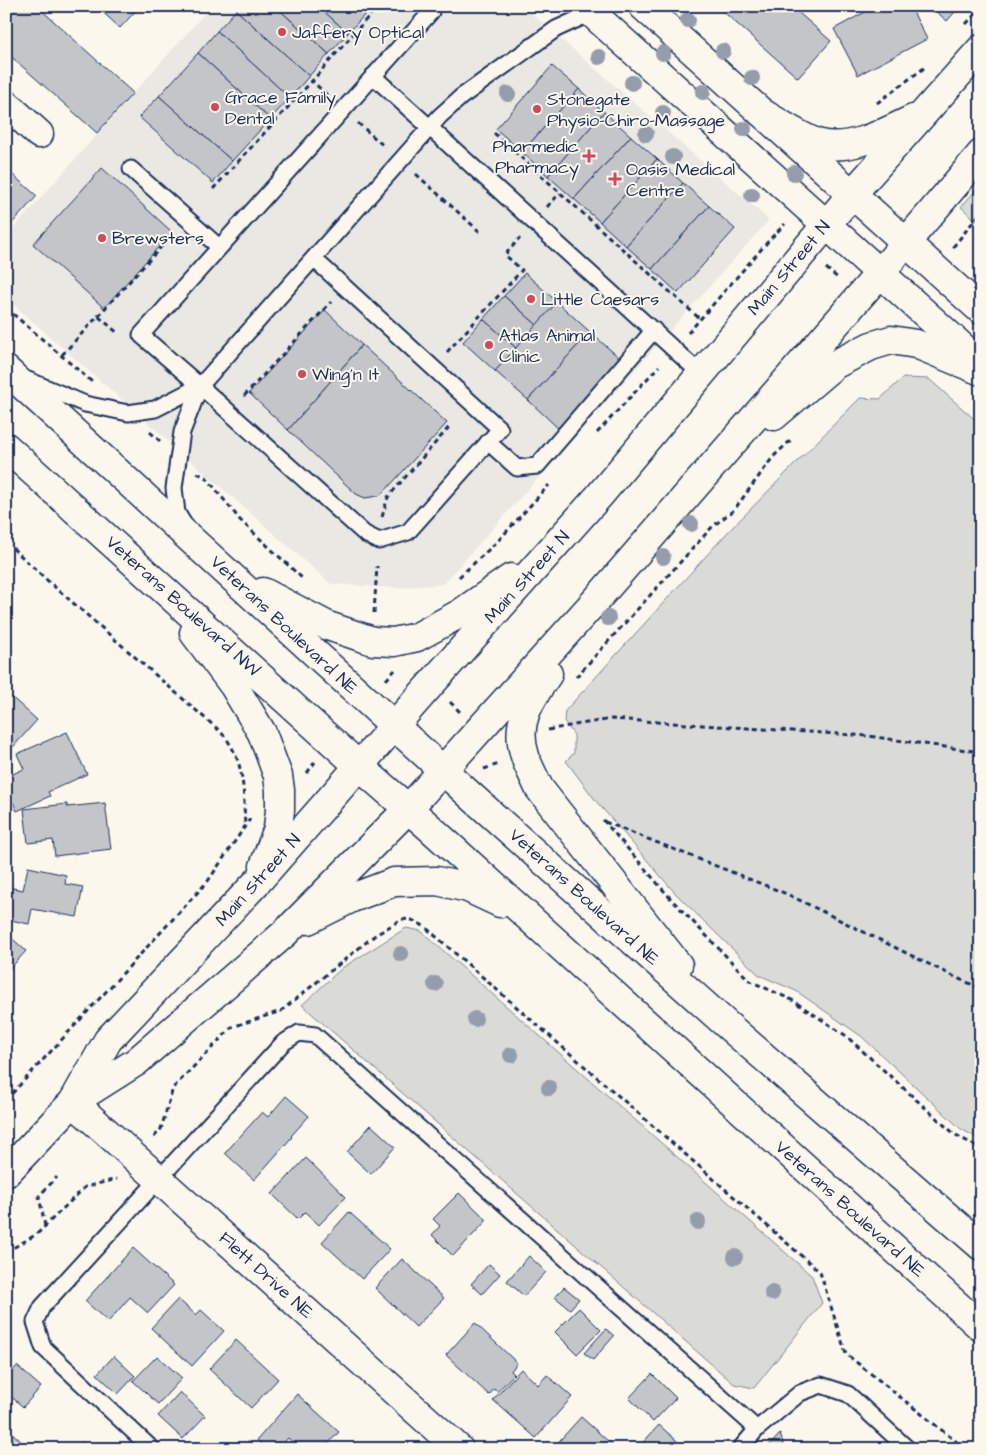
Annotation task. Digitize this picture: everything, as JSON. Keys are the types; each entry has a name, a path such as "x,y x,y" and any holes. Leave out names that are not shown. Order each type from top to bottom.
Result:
{"main road":[{"path":"643,6 981,310"},
{"path":"591,8 825,225 981,364"},
{"name":"Main Street N","path":"6,1173 73,1102 108,1040 258,881 599,496 825,225 981,49"},
{"path":"6,104 39,134"},
{"path":"762,113 818,143 843,145 870,139 922,116"},
{"name":"Main Street N","path":"73,1102 136,1062 285,933 408,809 710,470 981,154"},
{"path":"710,470 834,365 871,346 891,340 916,344 981,371"},
{"path":"6,369 194,541 268,596 328,626 374,641 394,642 417,636 461,613 548,553"},
{"name":"Veterans Boulevard NW","path":"6,447 408,809"},
{"name":"Veterans Boulevard NE","path":"194,541 443,771 726,1024 981,1246"},
{"path":"152,578 234,686 262,733 278,776 280,790 278,828 258,881"},
{"path":"597,599 529,702 521,728 524,756 539,788 726,1024"},
{"name":"Veterans Boulevard NE","path":"408,809 981,1327"},
{"path":"285,933 352,898 394,882 437,881 468,888 525,915"},
{"name":"Flett Drive NE","path":"73,1102 458,1449"}],"lane":[{"path":"194,541 178,513 174,488 182,432 200,386 430,127 461,96 556,28 591,8"},
{"path":"314,259 500,429 408,532 379,541 365,534 141,335 431,12"},
{"path":"373,76 701,374"},
{"path":"131,169 219,247"},
{"path":"488,442 517,468 537,466 654,330"},
{"path":"6,369 37,385 86,404 128,413 155,409 200,386"},
{"path":"152,1449 43,1347 35,1322 42,1307 283,1043 299,1032 315,1035 757,1429"},
{"path":"740,1449 757,1429 800,1393 821,1385 848,1394 908,1449"}],"path":[{"path":"213,189 378,6"},
{"path":"963,28 981,8"},
{"path":"874,106 927,66"},
{"path":"312,80 330,97"},
{"path":"356,121 389,150"},
{"path":"494,133 700,319"},
{"path":"415,174 480,232"},
{"path":"545,209 560,193"},
{"path":"951,249 981,212"},
{"path":"780,228 859,297"},
{"path":"62,355 174,233"},
{"path":"444,356 522,270 505,254 522,236"},
{"path":"252,401 245,395 335,298"},
{"path":"6,308 96,385"},
{"path":"98,316 120,335 141,335"},
{"path":"375,512 382,518 388,497 450,426"},
{"path":"573,680 713,526 734,510 773,457 795,437"},
{"path":"198,474 206,477 240,520 305,581"},
{"path":"6,542 214,726 227,740 240,766 243,778 245,826 208,881 6,1100"},
{"path":"374,621 377,566"},
{"path":"383,684 399,666"},
{"path":"431,684 480,730"},
{"path":"547,724 548,730 612,719 868,736 981,752"},
{"path":"303,778 321,755"},
{"path":"599,816 671,899 750,981 792,1000 845,1035 956,1135 981,1149"},
{"path":"604,822 787,894 981,988"},
{"path":"6,1252 37,1234 85,1187 117,1180 161,1129 173,1088 232,1027 281,1011 374,936 402,919 412,920 424,926 820,1272 846,1354 962,1449"},
{"path":"45,1227 39,1196 57,1177"}],"shaded area":[{"path":"211,6 523,6 769,220 443,584 399,588 331,584 6,298 6,237"},
{"path":"981,184 981,225 961,207"},
{"path":"903,378 929,379 981,425 981,1140 961,1129 861,1036 796,991 759,975 676,894 596,801 566,761 574,753 574,735 564,721 565,711 726,534 860,398 880,399"},
{"path":"406,928 421,931 812,1276 822,1303 754,1388 734,1384 302,1005 342,968"}],"building":[{"path":"18,6 37,6 133,93 97,133 6,52 6,19"},
{"path":"96,6 140,6 120,28"},
{"name":"Jaffery Optical","path":"239,6 275,6 329,54 309,76 236,10"},
{"path":"275,6 318,6 348,33 329,54"},
{"path":"318,6 361,6 367,12 348,33"},
{"path":"361,6 373,6 367,12"},
{"path":"717,6 791,6 831,41 798,78"},
{"path":"876,6 910,6 927,39 858,75 834,29"},
{"path":"930,6 960,6 947,21"},
{"path":"236,10 309,76 290,98 217,31"},
{"path":"217,31 290,98 270,119 198,53"},
{"name":"Grace Family Dental","path":"198,53 270,119 232,161 159,96"},
{"name":"Stonegate Physio-Chiro-Massage","path":"552,66 579,89 522,152 496,129"},
{"path":"579,89 604,112 548,176 522,152"},
{"path":"159,96 232,161 213,183 139,117"},
{"name":"Pharmedic Pharmacy","path":"604,112 631,136 574,199 548,176"},
{"name":"Oasis Medical Centre","path":"631,136 657,159 600,222 574,199"},
{"path":"657,159 683,183 626,246 600,222"},
{"name":"Brewsters","path":"102,168 172,232 104,308 33,244"},
{"path":"6,169 37,196 6,230"},
{"path":"683,183 709,206 652,269 626,246"},
{"path":"709,206 735,229 678,293 652,269"},
{"name":"Little Caesars","path":"525,273 557,302 537,325 504,296"},
{"path":"504,296 537,325 516,348 483,319"},
{"path":"557,302 590,332 528,400 495,371"},
{"name":"Wing'n It","path":"325,310 362,345 288,430 249,393"},
{"name":"Atlas Animal Clinic","path":"483,319 516,348 495,371 463,342"},
{"path":"590,332 623,361 560,430 528,400"},
{"path":"362,345 447,423 384,492 379,496 365,498 356,494 288,430"},
{"path":"6,692 37,720 6,755"},
{"path":"67,732 87,774 48,792 50,796 17,811 6,787 6,777 24,769 17,754"},
{"path":"105,803 111,849 55,856 53,840 28,843 24,809 67,804 67,807"},
{"path":"28,867 66,875 65,884 83,887 77,917 32,909 29,924 6,919 8,887 23,890"},
{"path":"6,933 26,951 6,973"},
{"path":"286,1096 309,1116 254,1180 225,1153 262,1112 268,1117"},
{"path":"371,1125 395,1147 371,1174 347,1152"},
{"path":"306,1158 346,1197 319,1225 305,1212 298,1219 272,1194"},
{"path":"459,1193 487,1220 453,1256 432,1235 440,1226 433,1219"},
{"path":"349,1212 390,1249 362,1279 322,1242"},
{"path":"133,1248 174,1285 148,1313 130,1297 108,1322 85,1301"},
{"path":"529,1256 546,1272 524,1296 507,1281"},
{"path":"402,1259 444,1298 416,1327 375,1288"},
{"path":"489,1264 500,1274 482,1294 471,1284"},
{"path":"564,1287 579,1299 570,1309 555,1297"},
{"path":"178,1299 196,1315 201,1310 224,1331 192,1366 151,1328"},
{"path":"579,1308 601,1330 577,1354 555,1332"},
{"path":"475,1323 517,1363 511,1371 514,1374 497,1392 494,1389 489,1395 446,1355"},
{"path":"606,1329 614,1336 593,1360 584,1353"},
{"path":"236,1340 278,1379 251,1408 209,1369"},
{"path":"114,1356 135,1376 118,1394 97,1374"},
{"path":"157,1356 182,1378 158,1404 133,1381"},
{"path":"17,1366 41,1387 23,1407 6,1392 6,1378"},
{"path":"521,1369 538,1385 547,1375 572,1397 536,1438 493,1400"},
{"path":"652,1374 676,1398 653,1422 629,1398"},
{"path":"180,1392 205,1416 183,1439 158,1416"},
{"path":"297,1394 339,1432 323,1449 300,1449 288,1438 278,1449 266,1449 257,1440"},
{"path":"581,1417 617,1449 552,1449"},
{"path":"659,1425 677,1441 670,1449 637,1449"},
{"path":"6,1427 27,1447 25,1449 6,1449"},
{"path":"780,1434 785,1449 766,1449"},
{"path":"82,1442 89,1449 76,1449"}],"place":[{"name":"Jaffery Optical","path":"282,32"},
{"name":"Grace Family Dental","path":"215,107"},
{"name":"Stonegate Physio-Chiro-Massage","path":"537,109"},
{"name":"Pharmedic Pharmacy","path":"589,156"},
{"name":"Oasis Medical Centre","path":"615,179"},
{"name":"Brewsters","path":"102,238"},
{"name":"Little Caesars","path":"531,299"},
{"name":"Atlas Animal Clinic","path":"489,345"},
{"name":"Wing'n It","path":"302,374"}]}
